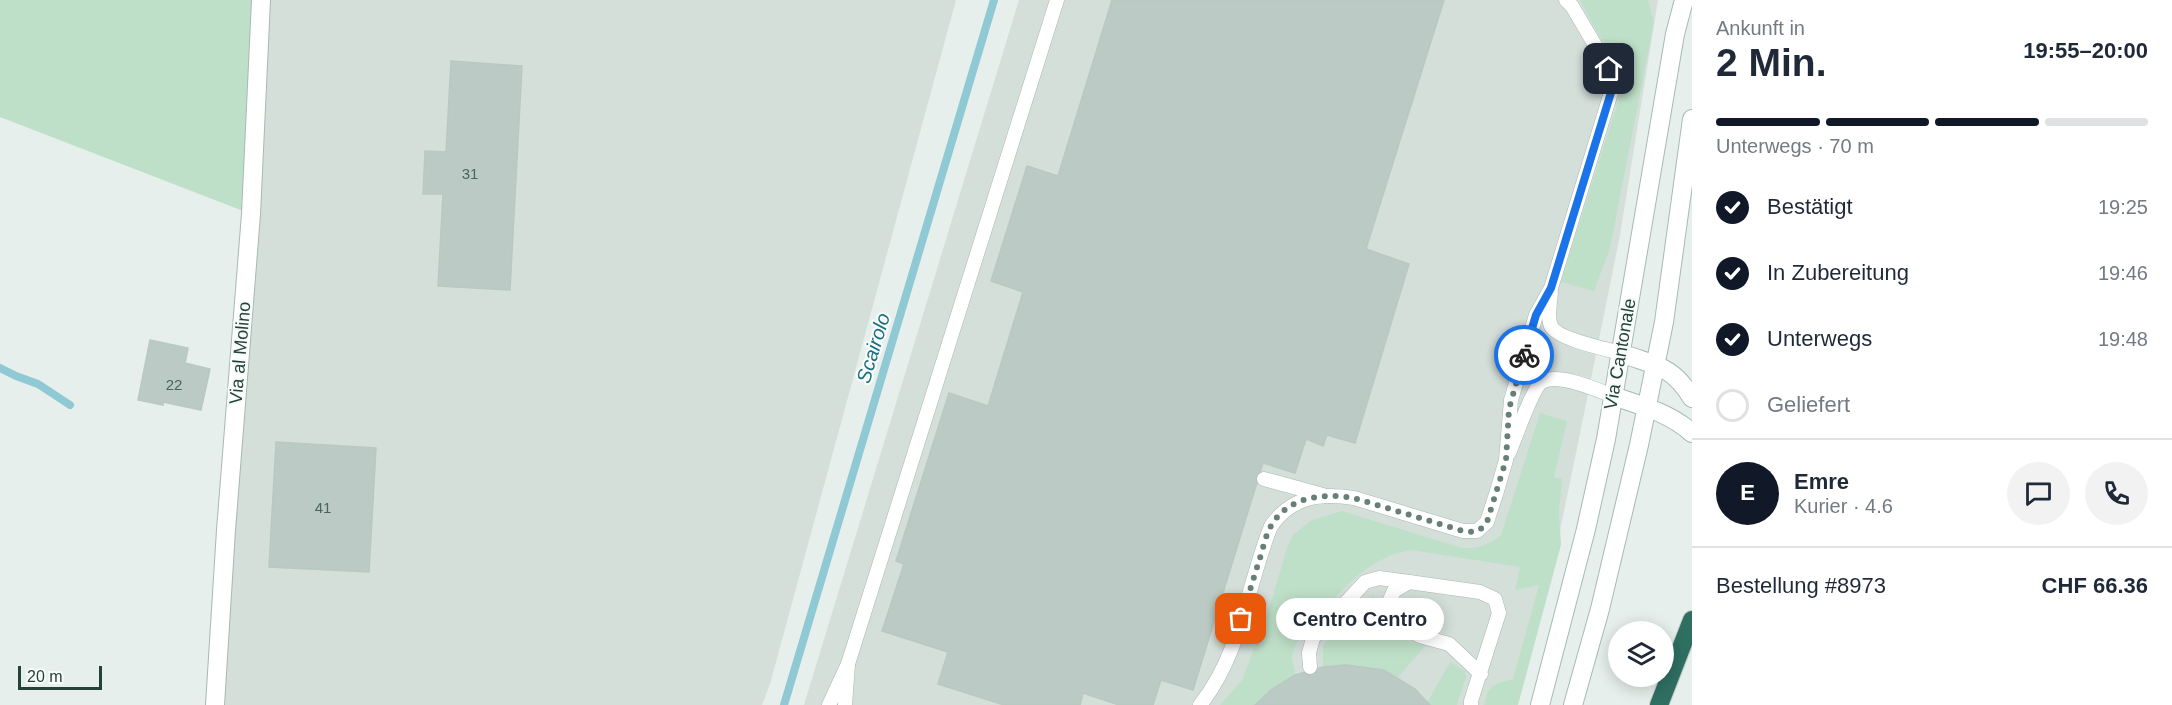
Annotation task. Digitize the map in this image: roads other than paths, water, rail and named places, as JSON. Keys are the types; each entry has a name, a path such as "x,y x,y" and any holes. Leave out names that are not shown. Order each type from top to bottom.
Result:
{"highway":[{"path":"1659,705 1692,620"}],"main road":[{"name":"Via al Molino","path":"215,705 226,530 251,214 261,0"},
{"name":"Via Cantonale","path":"1540,705 1587,529 1613,396 1675,34 1684,0"},
{"name":"Via Cantonale","path":"1573,705 1600,609 1647,407 1664,322 1692,118"},
{"path":"1620,353 1666,369 1676,376 1692,398"},
{"path":"1613,396 1647,407 1692,432"}],"lane":[{"path":"829,705 848,664 1057,0"},
{"path":"1506,460 1511,400 1536,315 1551,288 1613,86 1609,69 1572,6 1566,0"},
{"path":"1551,288 1550,319 1554,330 1564,336 1620,353"},
{"path":"1264,479 1325,495 1354,498 1471,532 1484,527 1487,522 1506,460 1534,391 1542,381 1555,378 1591,387 1613,396"},
{"path":"1200,705 1213,690 1227,662 1271,526 1282,512 1296,503 1325,495"},
{"path":"1310,668 1309,653 1313,638 1365,582 1379,578 1480,592 1495,599 1500,613 1471,705"},
{"path":"1408,582 1394,591 1388,604 1389,621 1420,636 1449,645 1480,674"},
{"path":"845,705 848,664"}],"waterway":[{"name":"Scairolo","path":"784,705 994,0"},
{"path":"0,368 38,384 70,405"}],"place":[{"name":"Centro Centro","path":"1241,619"}]}
